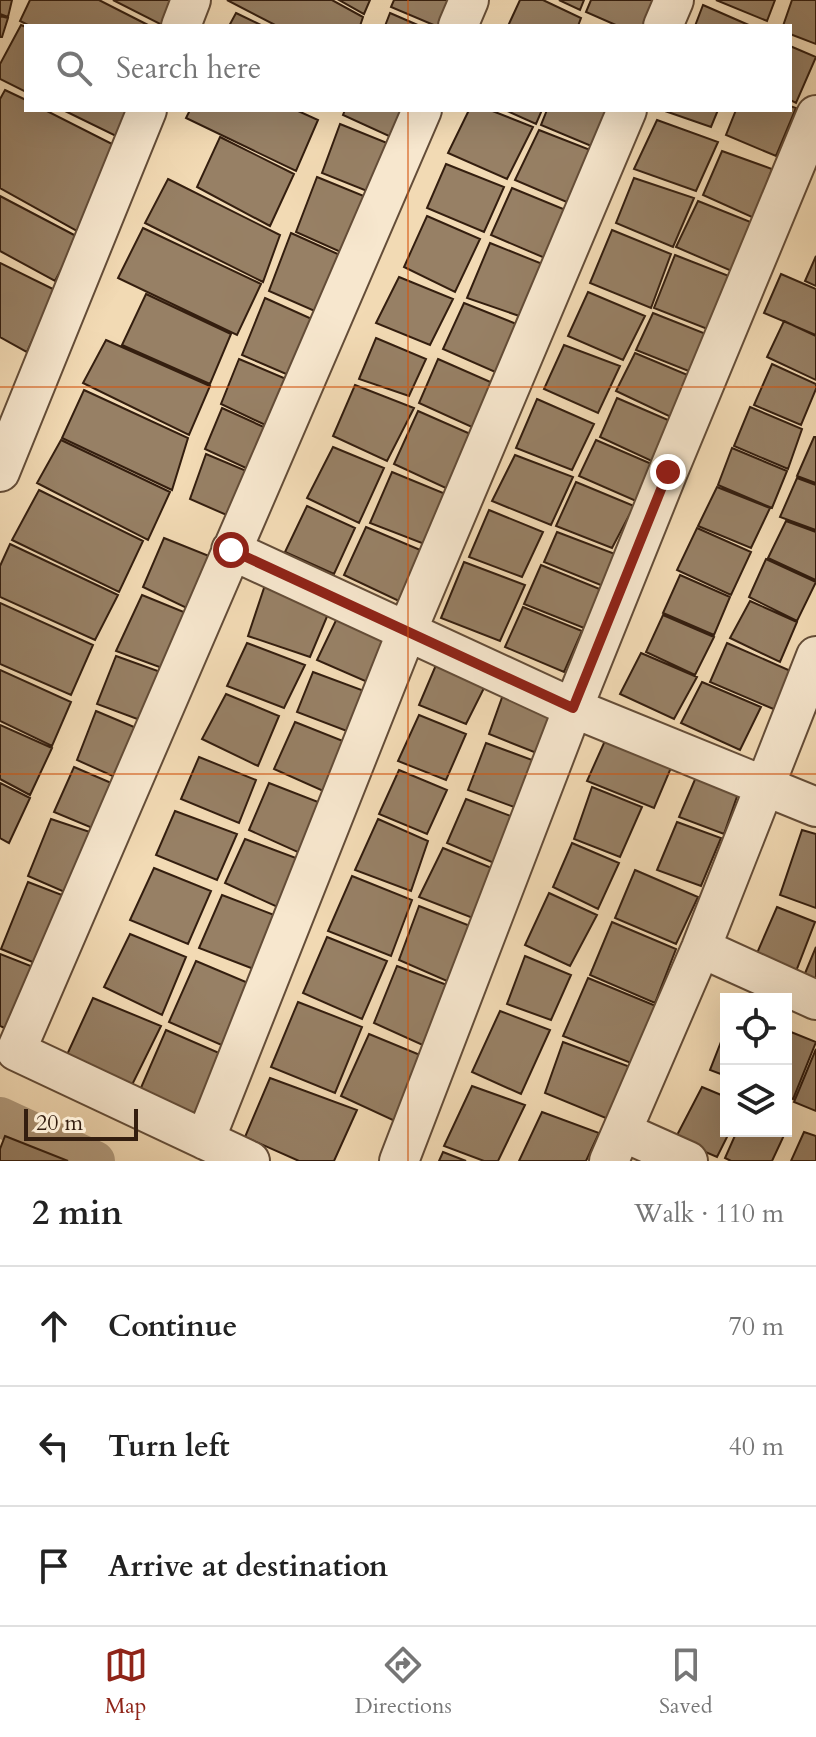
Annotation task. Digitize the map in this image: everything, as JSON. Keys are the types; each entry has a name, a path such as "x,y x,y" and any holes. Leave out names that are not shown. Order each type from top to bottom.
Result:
{"street":[{"path":"182,24 191,0"},
{"path":"459,24 469,0"},
{"path":"664,24 674,0"},
{"path":"0,472 146,112"},
{"path":"250,1161 16,1051 421,112"},
{"path":"205,1140 407,631 626,112"},
{"path":"399,1161 573,708 816,115"},
{"path":"231,550 573,708 816,807"},
{"path":"688,1161 616,1147 701,948 816,656"},
{"path":"701,948 816,1000"}],"building":[{"path":"0,0 12,0 8,17 0,14"},
{"path":"30,0 99,0 146,24 26,24 20,21"},
{"path":"113,0 177,0 165,24"},
{"path":"227,0 332,0 363,17 361,24 273,24"},
{"path":"339,0 370,0 364,14"},
{"path":"394,0 464,0 454,24 431,24 391,7"},
{"path":"520,0 543,0 581,18 579,24 509,24"},
{"path":"559,0 584,0 580,10"},
{"path":"591,0 655,0 647,24 613,24 586,12"},
{"path":"716,0 775,0 767,21"},
{"path":"792,0 816,0 816,44 792,35 792,24 784,24"},
{"path":"703,5 746,24 696,24"},
{"path":"236,13 259,24 230,24"},
{"path":"390,13 415,24 386,24"},
{"path":"0,16 8,18 2,37 0,37"},
{"path":"21,25 24,26 24,91 0,79 0,64"},
{"path":"792,47 816,57 796,103 792,101"},
{"path":"5,90 24,99 24,112 49,112 118,147 79,232 0,188 0,99"},
{"path":"792,107 796,108 776,156 726,135 735,112 792,112"},
{"path":"67,112 130,112 118,137"},
{"path":"189,112 300,112 318,120 296,171 186,118"},
{"path":"344,112 415,112 402,142 343,115"},
{"path":"468,112 495,112 533,127 507,179 448,153"},
{"path":"509,112 541,112 536,124"},
{"path":"546,112 612,112 596,148 541,125"},
{"path":"668,112 717,112 711,127"},
{"path":"657,120 718,142 696,191 634,169"},
{"path":"340,124 397,147 377,195 322,173"},
{"path":"539,130 598,153 576,206 515,180"},
{"path":"220,137 294,174 270,226 197,187"},
{"path":"722,151 772,169 754,218 703,195"},
{"path":"446,164 504,187 484,232 427,208"},
{"path":"317,177 376,201 352,257 296,232"},
{"path":"634,178 694,198 673,247 616,223"},
{"path":"168,179 280,235 263,282 145,223"},
{"path":"512,188 573,213 552,261 491,235"},
{"path":"0,196 78,237 55,281 0,251"},
{"path":"698,201 753,223 734,272 676,247"},
{"path":"427,216 480,239 455,292 404,267"},
{"path":"143,228 261,284 237,335 118,278"},
{"path":"612,230 671,254 651,308 590,283"},
{"path":"291,233 351,260 326,316 269,291"},
{"path":"490,243 550,267 528,319 467,298"},
{"path":"675,255 734,278 715,332 654,308"},
{"path":"816,256 816,286 805,281"},
{"path":"0,263 55,290 27,352 0,337"},
{"path":"781,274 816,289 816,335 764,313"},
{"path":"399,277 453,299 430,345 376,323"},
{"path":"588,292 645,316 623,360 568,336"},
{"path":"146,294 231,334 210,384 122,345"},
{"path":"265,298 323,324 300,380 242,355"},
{"path":"464,303 524,327 502,375 443,349"},
{"path":"653,313 706,334 691,372 636,350"},
{"path":"784,321 816,336 816,380 767,357"},
{"path":"376,338 426,359 409,396 359,379"},
{"path":"106,340 210,386 189,435 83,383"},
{"path":"564,345 620,366 598,413 544,389"},
{"path":"635,353 690,376 673,418 616,391"},
{"path":"239,359 298,384 276,430 221,404"},
{"path":"438,359 495,384 474,428 419,403"},
{"path":"772,364 816,384 801,425 754,405"},
{"path":"355,385 414,408 387,461 333,436"},
{"path":"84,390 188,438 172,490 62,438"},
{"path":"617,398 675,423 656,463 600,437"},
{"path":"537,399 594,424 572,470 516,448"},
{"path":"750,407 802,429 788,469 734,446"},
{"path":"222,408 277,433 259,474 205,449"},
{"path":"418,411 475,436 450,490 394,464"},
{"path":"816,437 816,483 797,476"},
{"path":"61,440 170,492 148,540 37,483"},
{"path":"596,440 654,465 636,501 579,476"},
{"path":"333,447 384,468 359,523 307,498"},
{"path":"732,448 787,471 772,508 718,485"},
{"path":"206,454 256,475 238,520 190,499"},
{"path":"515,455 573,477 551,525 492,501"},
{"path":"392,472 448,495 427,545 370,523"},
{"path":"797,478 816,485 816,530 780,517"},
{"path":"576,482 634,506 612,548 556,526"},
{"path":"717,487 770,508 751,548 698,526"},
{"path":"39,490 143,541 119,592 12,540"},
{"path":"307,506 355,528 334,574 285,552"},
{"path":"489,510 543,532 522,577 469,557"},
{"path":"786,521 816,532 816,580 768,558"},
{"path":"366,527 425,552 401,602 344,575"},
{"path":"697,528 751,552 731,595 677,570"},
{"path":"557,532 615,554 603,586 544,562"},
{"path":"164,538 219,560 197,613 143,587"},
{"path":"10,544 118,595 95,640 0,597 0,566"},
{"path":"766,559 816,582 797,621 749,597"},
{"path":"464,562 525,585 500,641 441,618"},
{"path":"541,565 602,590 584,628 524,604"},
{"path":"680,575 730,597 714,635 663,613"},
{"path":"265,585 331,607 310,657 248,636"},
{"path":"142,595 196,617 173,672 116,651"},
{"path":"750,601 797,622 780,662 730,638"},
{"path":"0,603 93,645 71,695 0,664"},
{"path":"523,607 582,631 564,672 505,647"},
{"path":"340,612 394,635 372,684 317,660"},
{"path":"663,615 714,637 695,675 646,652"},
{"path":"247,643 305,665 284,708 227,686"},
{"path":"727,643 793,672 778,711 710,682"},
{"path":"641,653 697,677 674,719 620,694"},
{"path":"116,656 169,675 148,723 97,704"},
{"path":"436,665 486,684 466,724 419,705"},
{"path":"0,670 71,702 52,746 0,721"},
{"path":"313,672 367,692 352,733 297,712"},
{"path":"702,682 761,707 740,750 681,723"},
{"path":"504,692 560,712 544,756 489,734"},
{"path":"226,694 279,716 258,766 202,739"},
{"path":"96,711 146,732 126,782 77,760"},
{"path":"419,715 466,734 446,780 398,761"},
{"path":"295,722 353,745 330,794 274,769"},
{"path":"0,725 52,748 30,795 0,779"},
{"path":"608,734 673,763 654,808 587,781"},
{"path":"486,743 543,764 525,811 468,790"},
{"path":"199,757 256,780 239,823 181,799"},
{"path":"74,767 123,788 102,832 54,812"},
{"path":"399,770 447,790 427,834 379,814"},
{"path":"699,770 741,785 724,834 679,817"},
{"path":"0,783 30,798 9,843 0,838"},
{"path":"269,783 331,807 311,858 249,830"},
{"path":"592,787 642,807 620,857 574,839"},
{"path":"466,799 521,820 501,866 447,843"},
{"path":"175,811 237,834 217,880 156,855"},
{"path":"51,819 102,836 76,897 28,876"},
{"path":"378,819 428,841 411,891 355,870"},
{"path":"677,822 721,838 701,886 657,870"},
{"path":"802,830 816,834 816,908 780,895"},
{"path":"245,839 304,861 282,909 225,883"},
{"path":"572,843 619,863 598,909 553,887"},
{"path":"443,848 499,871 478,920 419,897"},
{"path":"154,868 211,891 188,944 130,920"},
{"path":"635,870 698,897 676,944 615,918"},
{"path":"352,876 412,900 391,956 328,931"},
{"path":"28,882 75,900 47,968 1,949"},
{"path":"549,893 597,915 570,966 525,945"},
{"path":"222,895 282,918 259,971 199,948"},
{"path":"419,906 478,929 456,985 399,960"},
{"path":"777,907 815,922 793,979 754,960"},
{"path":"612,922 676,949 655,1003 590,975"},
{"path":"130,934 186,957 162,1015 104,987"},
{"path":"327,937 387,961 362,1019 303,993"},
{"path":"816,947 816,989 801,983"},
{"path":"0,954 46,972 17,1034 0,1026"},
{"path":"525,956 571,975 551,1020 507,1004"},
{"path":"196,961 253,985 226,1047 169,1022"},
{"path":"397,966 455,988 427,1047 374,1023"},
{"path":"588,978 656,1006 631,1063 563,1036"},
{"path":"93,998 161,1026 130,1089 65,1059"},
{"path":"298,1002 362,1027 335,1093 271,1067"},
{"path":"500,1011 550,1030 521,1094 472,1072"},
{"path":"166,1030 226,1056 202,1118 140,1090"},
{"path":"792,1032 816,1042 792,1099"},
{"path":"369,1034 425,1057 397,1122 341,1096"},
{"path":"563,1042 633,1068 613,1121 545,1093"},
{"path":"720,1044 720,1074 710,1070"},
{"path":"816,1049 816,1111 794,1102"},
{"path":"270,1078 357,1110 334,1161 299,1161 245,1137"},
{"path":"472,1086 525,1105 498,1161 484,1161 444,1146"},
{"path":"702,1087 720,1094 720,1137 727,1137 717,1157 675,1139"},
{"path":"542,1112 599,1133 586,1161 519,1161"},
{"path":"804,1132 816,1136 816,1161 791,1161"},
{"path":"5,1136 68,1161 0,1161"},
{"path":"734,1137 783,1137 772,1161 731,1161 725,1158"},
{"path":"443,1152 466,1161 439,1161"}],"waterway":[{"path":"0,1117 95,1161"}],"route":[{"path":"231,550 573,708 668,472"}]}
